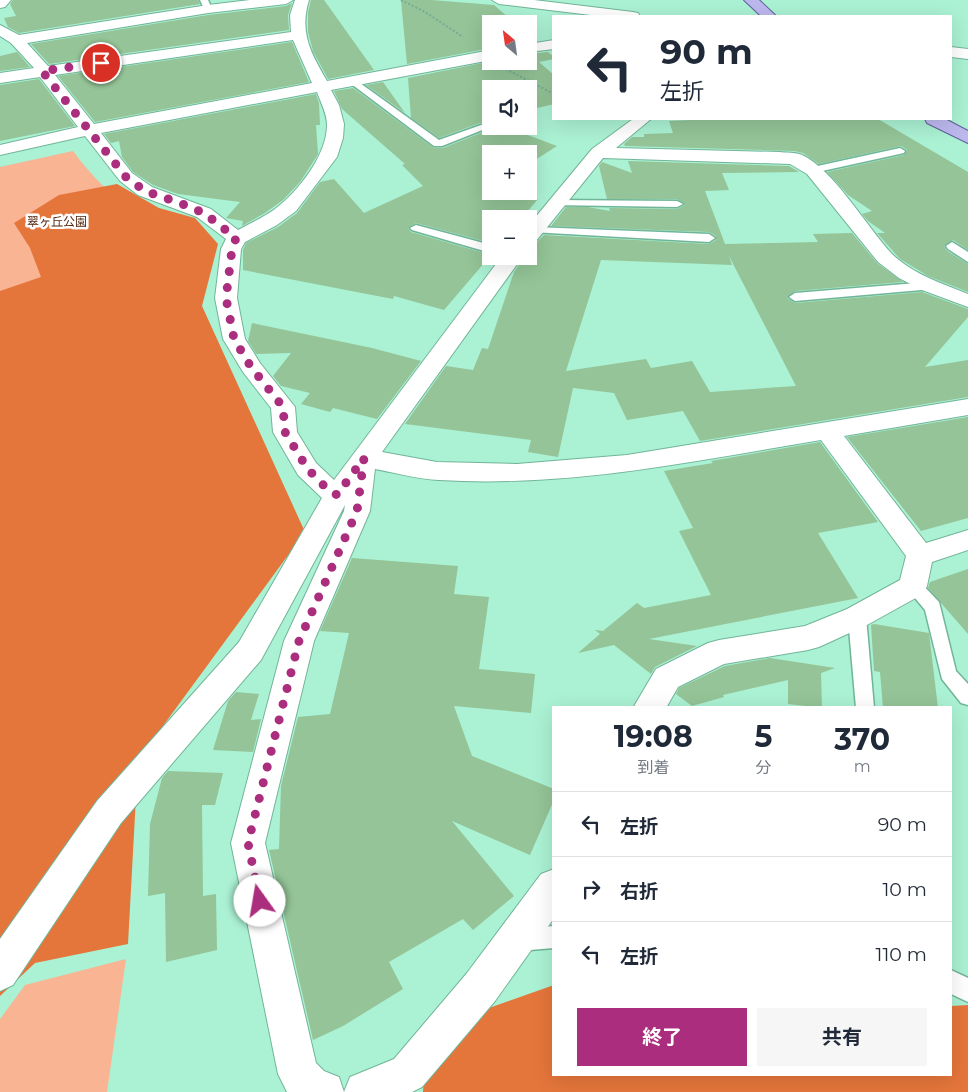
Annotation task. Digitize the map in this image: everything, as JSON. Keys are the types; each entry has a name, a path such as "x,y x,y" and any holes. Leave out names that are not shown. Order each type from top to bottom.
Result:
{"main road":[{"path":"751,0 767,15"},
{"path":"935,120 968,138"}],"street":[{"path":"0,4 4,0"},
{"path":"8,34 206,5 286,0"},
{"path":"302,0 296,12 297,35 322,87 335,120 335,134 329,156 290,206 276,217 236,238 232,249 226,298 234,339 251,367 283,407 285,432 307,468 322,484 337,495"},
{"path":"499,0 620,15"},
{"path":"617,0 627,15"},
{"path":"8,34 35,60 126,177 145,191 204,213 236,238"},
{"path":"0,78 297,35"},
{"path":"538,47 552,44"},
{"path":"952,52 968,54"},
{"path":"0,150 88,130 353,81 482,61"},
{"path":"537,227 598,153 642,120"},
{"path":"598,153 779,157 795,159 813,170 885,258 906,274 929,286 968,301"},
{"path":"0,972 108,812 250,651 337,495 505,265"},
{"path":"364,458 437,471 517,473 627,464 967,409"},
{"path":"650,706 667,678 718,652 808,638 857,617 913,586 920,555 828,432"},
{"path":"324,1092 314,1090 298,1074 248,843 299,641 357,511 364,458"},
{"path":"920,555 968,540"},
{"path":"365,1092 408,1073 481,987 552,890"}],"lane":[{"path":"353,81 438,144 482,128"},
{"path":"813,170 900,152"},
{"path":"556,204 677,204"},
{"path":"416,228 482,246"},
{"path":"537,233 709,238"},
{"path":"952,246 968,258"},
{"path":"795,297 929,286"},
{"path":"913,586 933,607 948,674 968,697"},
{"path":"857,617 865,706"},
{"path":"516,940 552,937"},
{"path":"952,983 968,991"}],"path":[{"path":"401,0 425,12 482,50"},
{"path":"512,70 552,93"}],"green space":[{"name":"翠ヶ丘公園","path":"73,151 103,186 139,215 0,307 0,167"},
{"path":"117,184 159,208 195,218 218,244 202,306 305,532 138,760 128,944 35,963 0,996 0,291 41,277 30,248 14,223 59,195"},
{"path":"126,959 107,1092 0,1092 0,1019 25,985"},
{"path":"552,986 552,1076 952,1076 952,1006 968,1005 968,1092 423,1092 424,1072 489,1008"}],"building":[{"path":"13,0 198,0 200,4 19,33 8,27 4,18 16,16 10,4"},
{"path":"311,0 324,0 374,70 328,79 313,51 308,32 308,12"},
{"path":"401,0 431,0 494,5 506,15 482,15 482,50 407,64"},
{"path":"292,3 288,15 289,30 49,64 31,44 208,15 286,6"},
{"path":"292,42 309,82 95,122 58,76"},
{"path":"17,52 30,67 0,71 0,56"},
{"path":"548,52 552,55 552,59 539,62 552,73 552,104 537,108 537,80 482,80 482,123 439,138 411,118 408,78 482,63 482,70 538,70 538,53"},
{"path":"39,79 75,126 0,141 0,85"},
{"path":"383,82 405,113 366,85"},
{"path":"353,88 434,148 443,148 482,133 482,135 528,135 557,146 537,159 537,145 482,145 482,200 538,199 529,210 482,210 482,241 416,223 408,228 411,232 482,252 482,265 444,310 394,296 393,299 243,270 243,250 246,243 278,227 297,213 320,182 334,179 364,213 423,186 402,165 405,164 342,109 334,91"},
{"path":"316,94 319,103 320,125 316,125 318,154 300,182 283,200 242,226 243,221 226,218 240,202 178,194 153,185 133,172 122,157 119,141 111,143 104,134"},
{"path":"880,120 968,172 968,250 953,240 944,246 947,251 968,264 968,292 928,276 900,259 877,233 885,233 868,221 862,214 872,211 848,195 827,172 904,155 907,150 901,146 819,164 803,153 794,151 625,146 624,144 632,137 644,137 644,134 673,133 669,121"},
{"path":"628,161 789,166 799,172 722,173 729,190 705,191 725,244 818,242 813,234 852,233 877,263 903,282 795,291 787,298 795,303 922,292 968,309 968,317 925,367 968,360 968,397 700,441 683,411 627,420 614,393 573,388 558,457 528,452 531,440 405,424 446,366 473,370 482,348 488,349 514,272 519,265 537,265 537,242 544,235 709,244 716,240 716,236 709,232 551,226 566,207 588,207 610,211 609,208 677,209 685,205 677,199 607,199 599,166 602,162 632,173","holes":["729,256 796,386 710,392 692,361 651,368 646,359 566,371 601,260 732,265"]},
{"path":"252,323 372,348 421,361 377,419 333,408 330,412 301,404 310,393 281,386 273,376 291,353 256,354 248,341"},
{"path":"968,417 968,518 921,531 847,437"},
{"path":"820,442 878,522 818,533 858,598 649,639 697,646 655,667 651,674 614,645 578,653 600,634 595,630 603,631 637,603 644,608 711,595 679,531 693,528 664,471"},
{"path":"352,558 458,566 454,594 489,597 479,669 535,674 531,713 454,706 472,756 552,788 552,805 530,855 452,821 514,896 473,930 463,919 389,962 403,989 343,1026 313,1040 269,850 279,849 281,786 298,717 330,714 349,633 320,631"},
{"path":"968,569 968,634 928,588 930,582"},
{"path":"871,625 929,633 938,706 883,706 880,672 874,671"},
{"path":"770,658 835,668 821,673 822,706 788,704 788,680 723,695 724,697 692,706 676,694 679,688 725,666"},
{"path":"236,692 259,694 251,720 261,719 253,752 213,750 228,701"},
{"path":"168,771 223,773 215,805 202,805 203,896 216,894 217,950 166,962 165,893 148,896 150,824 162,778"}],"route":[{"path":"101,63 42,71 126,177 145,191 204,213 236,238 232,249 226,298 234,339 251,367 283,407 285,432 307,468 322,484 337,495 364,458 357,511 299,641 248,843 260,901"}]}
